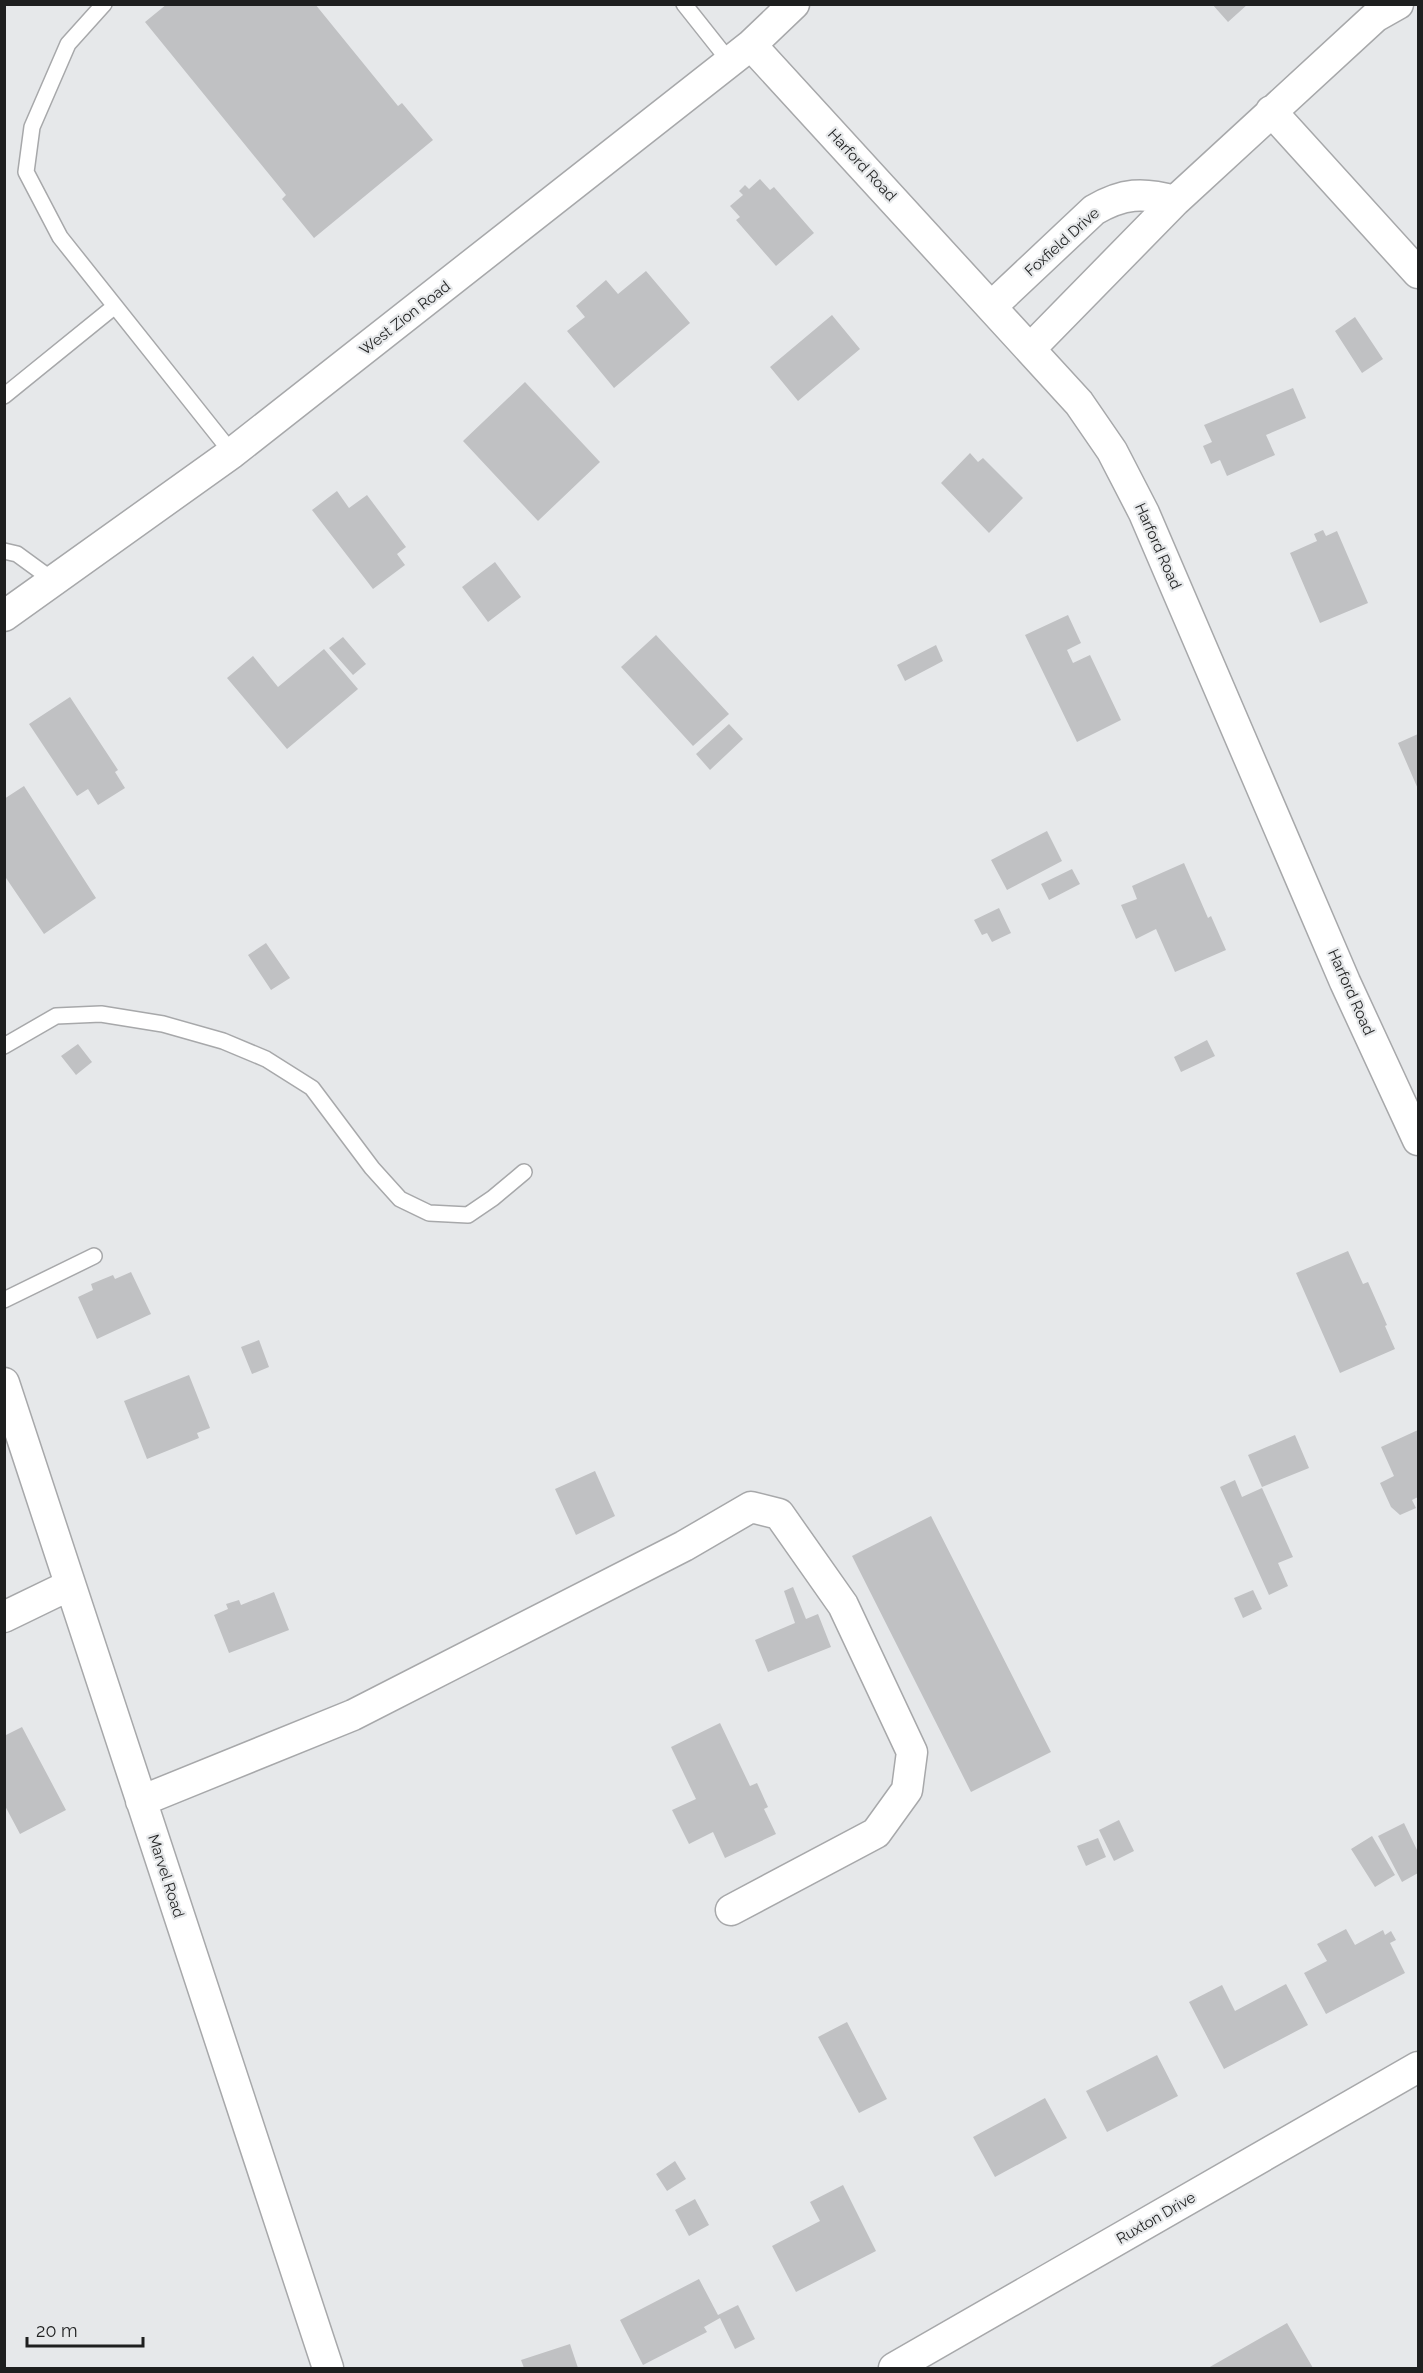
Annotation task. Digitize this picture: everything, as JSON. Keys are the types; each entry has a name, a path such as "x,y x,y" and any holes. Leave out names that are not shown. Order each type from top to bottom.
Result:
{"street":[{"name":"West Zion Road","path":"4,616 232,453 741,53 794,4"},
{"path":"1031,348 1175,201 1271,111 1375,18 1398,4"},
{"name":"Harford Road","path":"741,53 992,306 1079,403 1112,451 1144,513 1345,982 1419,1140"},
{"path":"1271,111 1419,273"},
{"name":"Foxfield Drive","path":"992,306 1094,210 1111,200 1132,195 1156,196 1175,201"},
{"name":"Marvel Road","path":"4,1383 328,2368"},
{"path":"141,1801 353,1715 684,1546 752,1507 778,1514 843,1605 912,1752 907,1790 876,1833 732,1910"},
{"path":"4,1617 70,1585"},
{"name":"Ruxton Drive","path":"894,2368 1419,2067"}],"lane":[{"path":"104,4 69,44 32,127 26,172 60,237 232,453"},
{"path":"684,4 741,53"},
{"path":"4,396 115,306"},
{"path":"4,551 17,554 54,581"},
{"path":"4,1046 56,1016 101,1014 163,1024 223,1041 266,1059 312,1088 372,1168 400,1199 429,1213 468,1215 524,1172"},
{"path":"4,1300 94,1256"}],"building":[{"path":"167,4 315,4 398,106 402,103 433,140 314,238 282,199 286,195 145,22"},
{"path":"1212,4 1248,4 1228,22"},
{"path":"760,179 770,190 774,187 814,233 776,266 736,220 740,217 730,206 743,195 739,191 745,185 749,189"},
{"path":"646,271 690,323 614,388 567,331 585,317 576,306 606,280 618,294"},
{"path":"832,315 860,349 798,401 770,367"},
{"path":"1355,317 1383,359 1362,373 1335,331"},
{"path":"525,382 600,462 538,521 463,441"},
{"path":"1293,388 1306,418 1266,435 1275,455 1227,476 1220,460 1211,464 1203,446 1212,442 1204,425"},
{"path":"970,453 978,462 983,458 1023,498 989,533 941,483"},
{"path":"337,491 349,508 367,495 406,547 397,554 405,565 373,589 312,510"},
{"path":"1323,530 1326,536 1337,531 1368,603 1320,623 1290,553 1317,541 1314,534"},
{"path":"495,562 521,597 488,622 462,587"},
{"path":"1068,615 1081,643 1067,650 1073,663 1090,655 1121,720 1077,742 1025,635"},
{"path":"656,635 729,714 693,746 621,667"},
{"path":"343,637 366,664 353,675 329,648"},
{"path":"936,645 943,661 905,681 897,665"},
{"path":"324,649 358,689 287,749 227,678 253,656 278,687"},
{"path":"70,697 118,770 115,772 125,788 98,805 88,789 77,796 29,724"},
{"path":"729,724 743,739 710,770 696,754"},
{"path":"1418,734 1418,789 1398,743"},
{"path":"24,786 96,898 44,934 4,875 4,799"},
{"path":"1047,831 1062,861 1007,890 991,860"},
{"path":"1184,863 1208,918 1211,916 1226,950 1175,972 1156,929 1136,939 1121,905 1137,899 1132,886"},
{"path":"1072,869 1080,884 1049,900 1041,884"},
{"path":"999,908 1011,933 992,942 987,933 982,935 974,920"},
{"path":"266,943 290,978 271,990 248,955"},
{"path":"1207,1040 1215,1056 1181,1072 1174,1057"},
{"path":"78,1044 92,1062 76,1075 61,1056"},
{"path":"1348,1251 1363,1284 1368,1282 1395,1349 1340,1373 1296,1273"},
{"path":"131,1272 151,1314 97,1339 78,1297 93,1290 91,1284 113,1275 115,1279"},
{"path":"259,1340 269,1367 252,1374 241,1347"},
{"path":"189,1375 210,1428 197,1433 199,1438 147,1459 124,1401"},
{"path":"1418,1430 1418,1497 1412,1500 1416,1508 1400,1515 1391,1507 1380,1483 1394,1476 1381,1447"},
{"path":"1295,1435 1309,1468 1262,1487 1248,1455"},
{"path":"595,1471 615,1516 576,1535 555,1489"},
{"path":"1235,1480 1242,1497 1262,1488 1293,1557 1278,1563 1288,1586 1269,1595 1220,1487"},
{"path":"931,1516 1051,1752 971,1792 852,1556"},
{"path":"793,1587 806,1619 818,1614 831,1647 768,1672 755,1640 795,1623 784,1591"},
{"path":"1253,1590 1262,1609 1243,1618 1234,1598"},
{"path":"274,1592 289,1630 229,1653 214,1615 228,1609 226,1604 239,1600 241,1605"},
{"path":"720,1723 750,1786 757,1783 768,1807 764,1809 776,1834 725,1858 713,1832 689,1844 672,1810 696,1799 671,1747"},
{"path":"22,1727 66,1810 20,1834 4,1804 4,1736"},
{"path":"1119,1820 1134,1851 1114,1861 1099,1830"},
{"path":"1404,1823 1418,1852 1418,1873 1402,1882 1378,1836"},
{"path":"1372,1836 1395,1875 1375,1887 1351,1849"},
{"path":"1098,1838 1106,1857 1086,1866 1077,1846"},
{"path":"1346,1929 1355,1945 1383,1930 1385,1935 1391,1931 1396,1940 1390,1943 1405,1973 1326,2014 1304,1973 1327,1961 1317,1944"},
{"path":"1286,1984 1308,2025 1224,2069 1189,2002 1222,1985 1235,2011"},
{"path":"847,2022 887,2099 859,2113 818,2037"},
{"path":"1157,2055 1178,2096 1107,2132 1086,2091"},
{"path":"1045,2098 1067,2138 995,2177 973,2137"},
{"path":"675,2161 686,2179 667,2191 656,2174"},
{"path":"843,2185 876,2251 796,2292 772,2246 820,2221 810,2202"},
{"path":"695,2199 709,2225 689,2236 675,2210"},
{"path":"699,2279 718,2315 738,2305 755,2339 735,2349 720,2318 704,2327 707,2332 643,2365 620,2320"},
{"path":"1287,2323 1313,2368 1208,2368"},
{"path":"570,2344 578,2368 524,2368 521,2360"}]}
